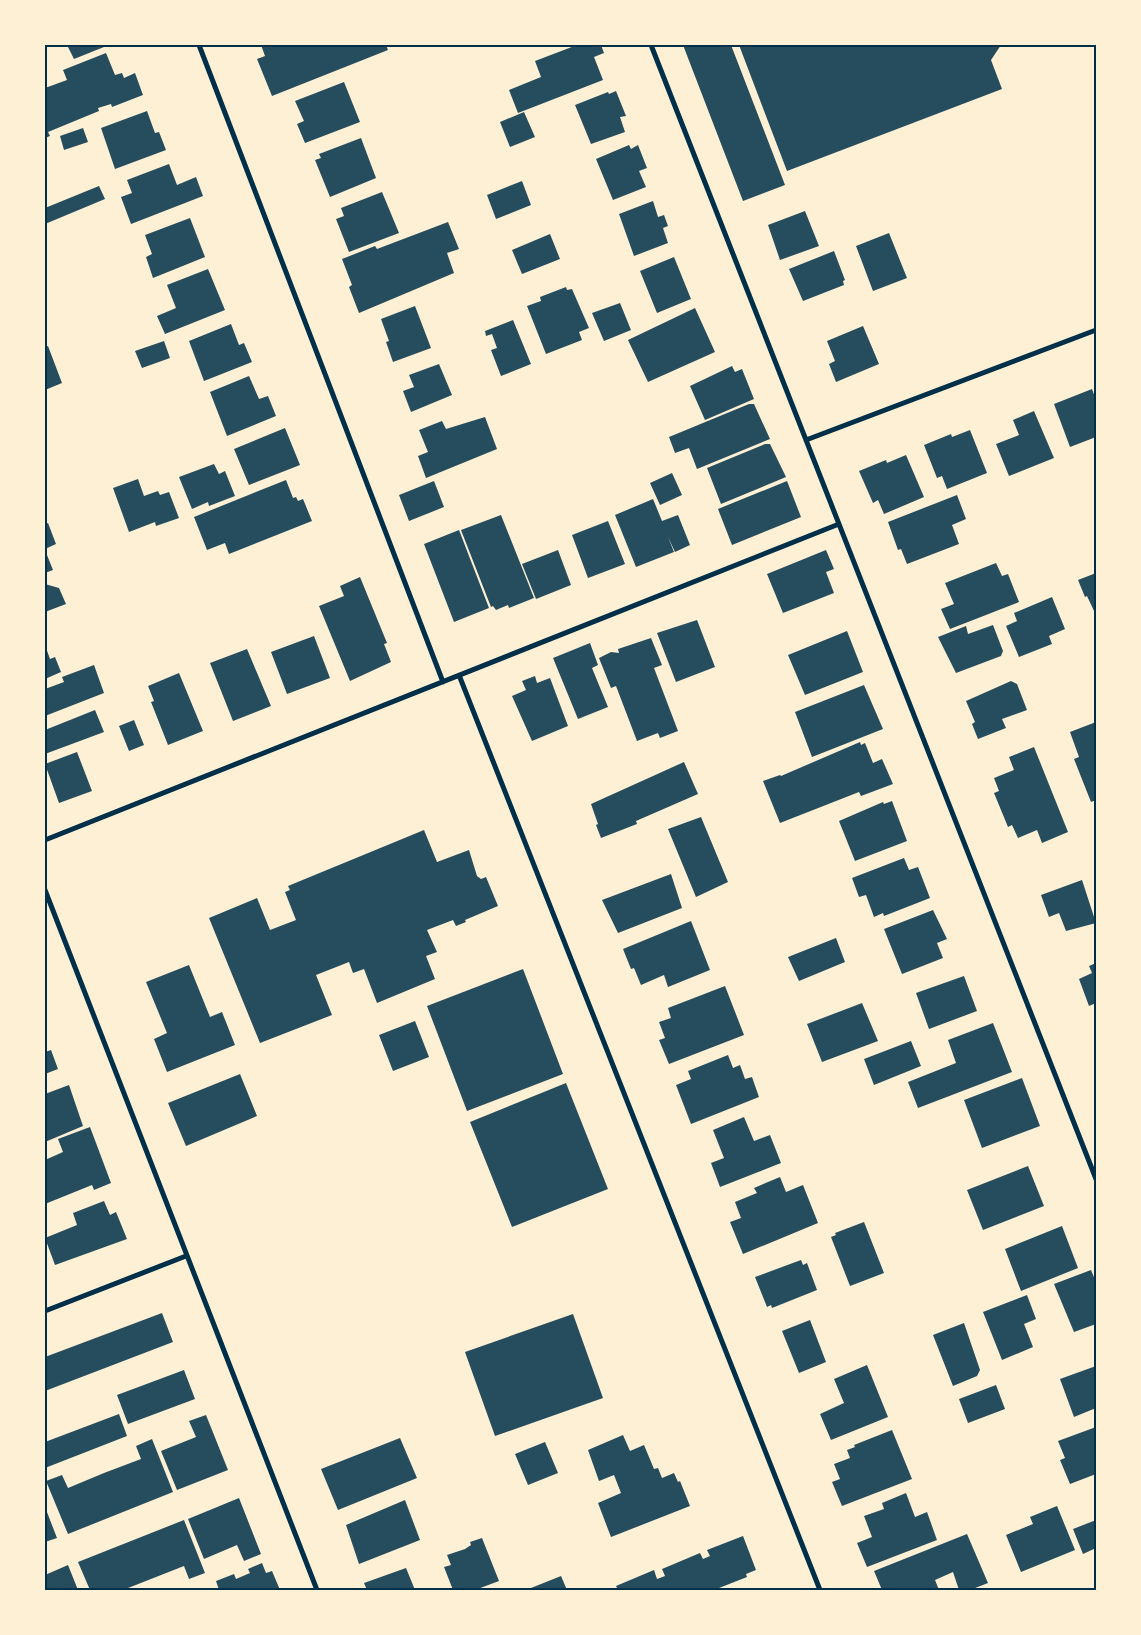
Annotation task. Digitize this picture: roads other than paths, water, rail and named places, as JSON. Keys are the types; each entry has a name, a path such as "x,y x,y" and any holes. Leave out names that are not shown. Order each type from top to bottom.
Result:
{"street":[{"path":"199,45 443,682"},
{"path":"650,45 1096,1179"},
{"path":"806,440 1096,330"},
{"path":"45,840 839,524"},
{"path":"459,675 820,1590"},
{"path":"45,890 317,1590"},
{"path":"45,1311 186,1256"}]}
